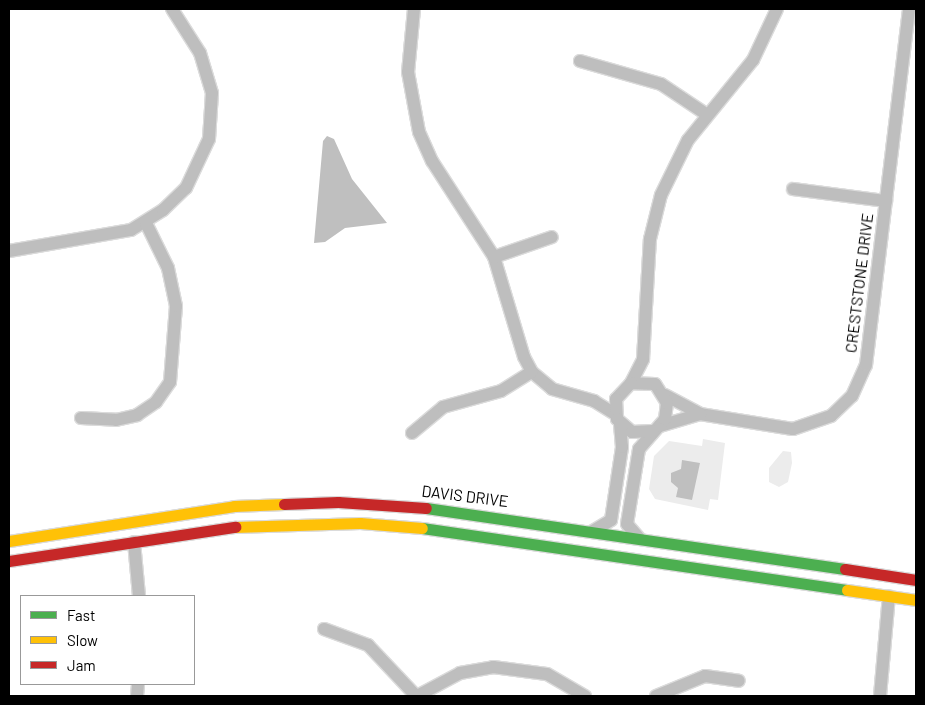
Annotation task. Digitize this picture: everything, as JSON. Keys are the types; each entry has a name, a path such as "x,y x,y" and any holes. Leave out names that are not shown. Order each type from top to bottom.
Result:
{"main road":[{"name":"DAVIS DRIVE","path":"9,541 234,506 338,502 455,510 916,580"},
{"path":"9,561 134,542 299,523 424,527 916,600"}],"street":[{"path":"9,251 108,237 146,223 186,188 204,155 211,125 206,66 172,9"},
{"path":"414,9 408,72 419,132 432,161 494,257 532,372 552,388 594,401 639,434 657,428"},
{"path":"594,401 620,391 631,382 643,359 655,214 676,160 706,114 753,60 777,9"},
{"name":"CRESTSTONE DRIVE","path":"665,395 700,414 793,429 831,416 852,396 866,365 910,9"},
{"path":"580,61 661,84 706,114"},
{"path":"793,189 886,201"},
{"path":"81,418 116,420 137,415 156,402 170,382 175,299 168,268 146,223"},
{"path":"494,257 552,237"},
{"path":"639,538 627,524 639,449 657,428 668,411 665,395 655,384 643,359"},
{"path":"412,433 443,407 501,391 532,372"},
{"path":"631,382 655,384"},
{"path":"593,531 610,520 622,447 618,419 620,391"},
{"name":"CRESTSTONE DRIVE","path":"657,428 700,414"},
{"path":"134,542 139,595"},
{"path":"880,696 890,596"},
{"path":"324,628 368,645 417,696 460,673 493,667 547,674 585,696"},
{"path":"656,696 705,676 739,681"}],"shaded area":[{"path":"327,136 334,139 352,179 387,223 345,228 325,242 314,243 323,141"},
{"path":"703,439 725,443 718,500 710,499 708,510 655,499 649,489 654,456 669,441 702,446"},
{"path":"783,451 791,452 792,463 788,482 779,487 769,482 769,468"},
{"path":"682,460 700,463 692,500 676,497 678,488 671,482 671,473 681,469"}],"traffic: fast":[{"path":"426,508 845,569"},
{"path":"422,528 847,590"}],"traffic: slow":[{"path":"9,541 234,506 284,504"},
{"path":"235,527 360,523 422,528"},
{"path":"847,590 916,600"}],"traffic: jam":[{"path":"284,504 338,502 426,508"},
{"path":"9,561 235,527"},
{"path":"845,569 916,580"}]}
